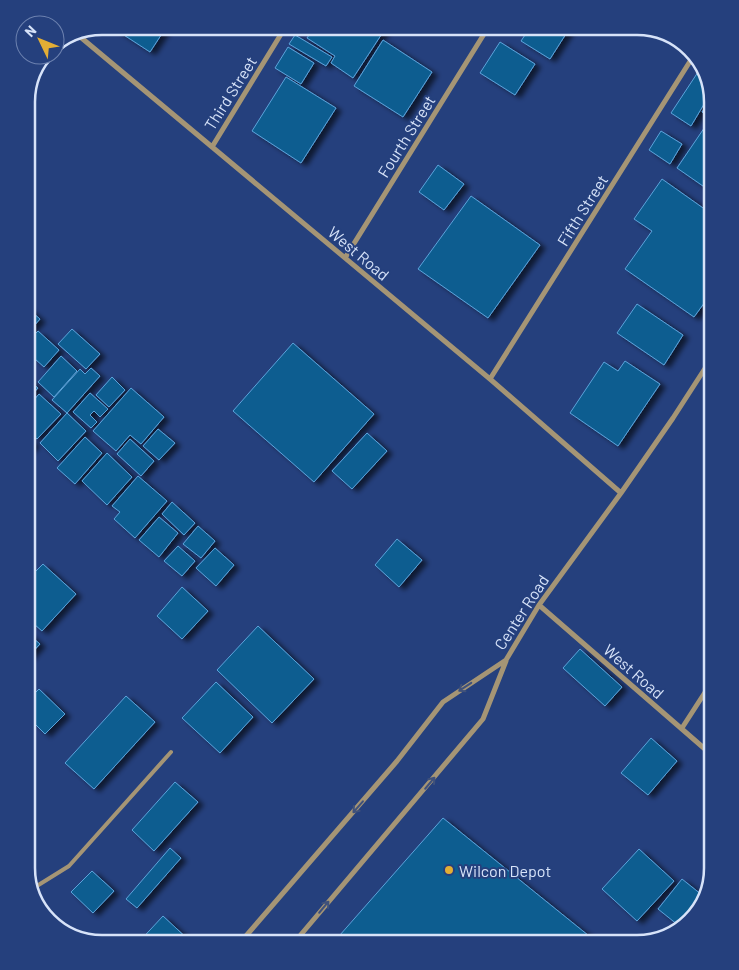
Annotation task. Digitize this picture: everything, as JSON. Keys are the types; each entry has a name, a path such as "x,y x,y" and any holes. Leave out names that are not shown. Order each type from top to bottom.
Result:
{"street":[{"name":"Third Street","path":"212,147 280,35"},
{"name":"Fourth Street","path":"345,258 482,35"},
{"name":"West Road","path":"82,38 490,378 621,494"},
{"name":"Fifth Street","path":"490,378 690,61"},
{"name":"Center Road","path":"248,935 397,761 443,702 506,660 539,605 621,494 704,370"},
{"name":"West Road","path":"539,605 704,748"},
{"path":"301,935 483,719 506,660"},
{"path":"682,728 704,694"}],"lane":[{"path":"37,886 69,866 171,752"}],"building":[{"path":"124,35 161,35 150,52"},
{"path":"295,35 332,57 326,66 289,44"},
{"path":"309,35 381,35 353,78 331,63 335,56 307,38"},
{"path":"525,35 565,35 550,59 521,41"},
{"path":"383,40 432,72 403,117 354,86"},
{"path":"500,42 535,64 515,95 480,73"},
{"path":"288,47 314,63 301,84 275,68"},
{"path":"697,73 702,85 704,104 691,126 671,113"},
{"path":"286,77 336,108 301,163 252,131"},
{"path":"704,128 704,187 677,168"},
{"path":"661,131 682,144 670,164 649,150"},
{"path":"438,165 464,184 444,210 419,192"},
{"path":"662,179 704,209 704,303 694,317 625,269 652,231 634,219"},
{"path":"471,196 540,245 488,318 418,269"},
{"path":"637,304 683,335 664,365 617,333"},
{"path":"35,315 40,319 35,325"},
{"path":"72,329 100,354 86,369 58,344"},
{"path":"38,331 59,350 44,367 35,359 35,334"},
{"path":"293,343 374,414 314,482 233,411"},
{"path":"61,356 77,371 54,397 38,382"},
{"path":"625,361 660,384 618,446 570,413 604,362 618,371"},
{"path":"91,368 100,376 67,413 52,400 80,369 85,374"},
{"path":"112,377 125,390 109,407 96,395"},
{"path":"131,388 164,417 141,444 130,435 116,451 93,431"},
{"path":"90,393 108,409 100,417 94,411 90,415 97,422 91,428 73,412"},
{"path":"39,394 61,414 37,439 35,437 35,399"},
{"path":"67,413 86,431 58,461 40,443"},
{"path":"158,429 175,443 159,460 143,446"},
{"path":"367,433 387,451 352,489 332,471"},
{"path":"85,437 102,453 75,484 57,468"},
{"path":"130,439 154,461 141,476 117,454"},
{"path":"107,453 132,477 107,505 82,481"},
{"path":"138,476 167,501 135,538 114,519 120,512 112,506"},
{"path":"172,502 195,523 184,535 162,514"},
{"path":"159,517 178,533 159,557 139,540"},
{"path":"198,526 215,541 201,558 183,544"},
{"path":"397,539 422,560 399,587 375,565"},
{"path":"178,546 195,561 182,576 164,561"},
{"path":"215,548 234,565 216,586 196,568"},
{"path":"43,564 76,594 42,631 35,625 35,572"},
{"path":"182,587 208,611 182,639 157,616"},
{"path":"258,626 314,679 272,723 217,670"},
{"path":"35,640 40,644 35,649"},
{"path":"580,649 622,687 605,706 563,668"},
{"path":"216,682 253,717 220,753 182,718"},
{"path":"39,689 65,714 45,734 35,724 35,693"},
{"path":"126,696 155,722 94,789 65,763"},
{"path":"651,738 677,761 648,795 621,773"},
{"path":"175,782 198,802 154,851 132,830"},
{"name":"Wilcon Depot","path":"443,818 588,935 340,935"},
{"path":"170,848 181,858 137,908 126,899"},
{"path":"639,849 674,881 637,921 602,889"},
{"path":"92,871 114,891 93,913 71,892"},
{"path":"682,879 699,893 693,905 675,923 658,909"},
{"path":"163,916 183,935 145,935"}],"place":[{"name":"Wilcon Depot","path":"449,870"}]}
